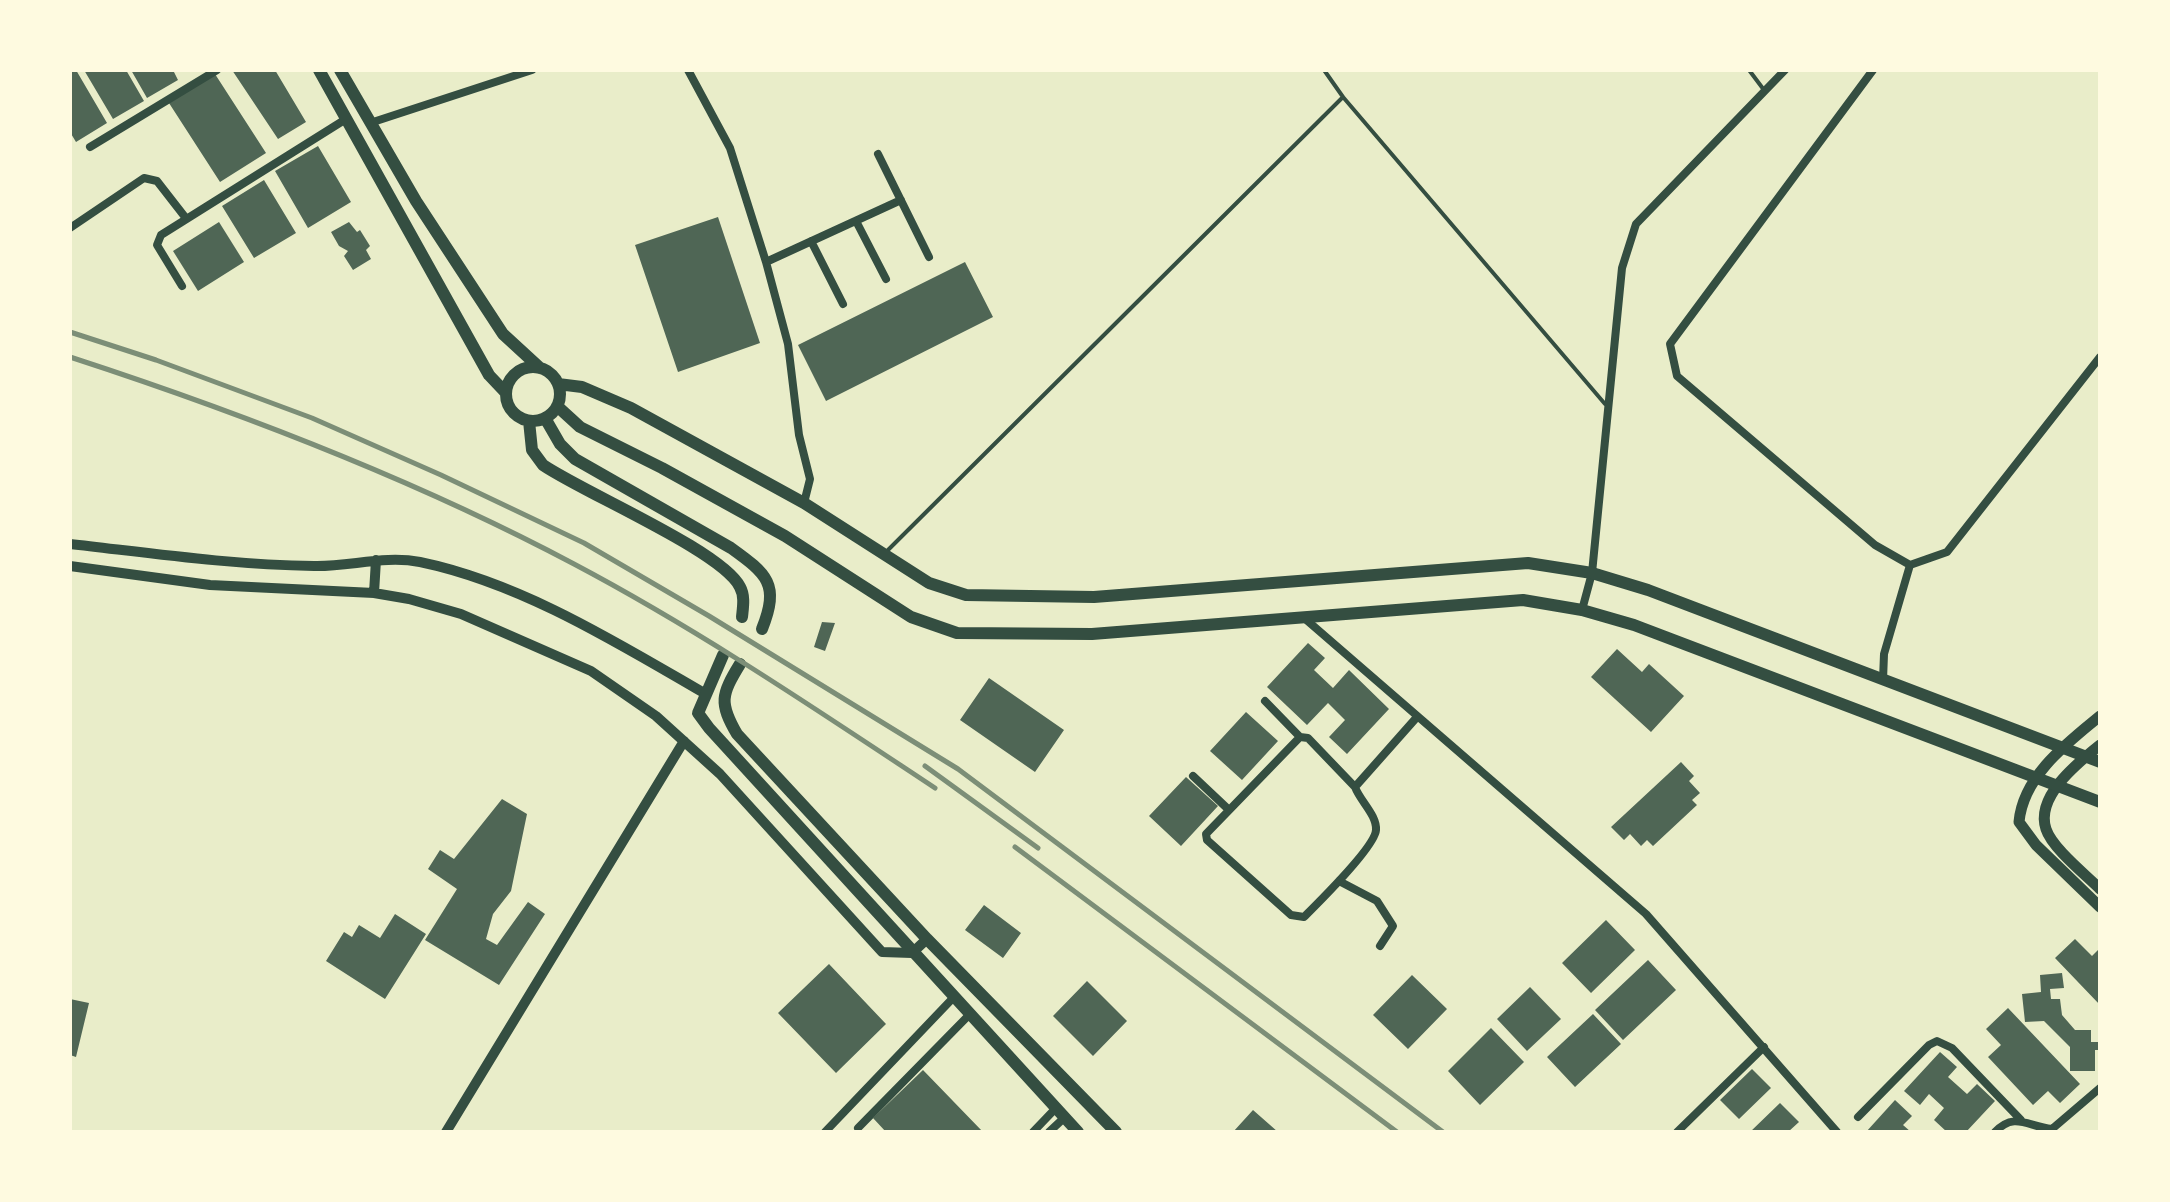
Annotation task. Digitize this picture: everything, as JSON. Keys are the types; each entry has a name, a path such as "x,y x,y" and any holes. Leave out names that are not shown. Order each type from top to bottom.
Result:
{"main road":[{"path":"319,70 488,376 506,393 510,408 529,421 544,418 557,406 558,384"},
{"path":"340,70 503,334 558,384 582,388 631,408 804,503 928,583 966,596 1094,597 1528,563 1592,573 1648,590 2100,762"},
{"path":"506,393 517,372 540,368"},
{"path":"557,406 580,427 785,536 912,617 957,632 1092,634 1523,600 1582,610 1634,625 2100,802"},
{"path":"544,418 575,459 752,563 772,592 772,605 762,629"},
{"path":"529,421 532,450 543,465 709,556 740,585 744,598 742,617"},
{"path":"723,654 698,712 708,728 1078,1132"},
{"path":"740,664 724,695 723,710 737,734 927,939 1116,1132"},
{"path":"2100,716 2062,747 2036,779 2020,815 2023,830 2100,907"},
{"path":"2100,744 2057,786 2045,813 2045,828 2055,844 2100,889"}],"street":[{"path":"90,147 217,70"},
{"path":"370,123 532,70"},
{"path":"688,70 730,148 788,344 799,435 810,479 804,503"},
{"path":"1582,610 1592,573 1622,268 1636,224 1785,70"},
{"path":"1874,70 1670,344 1677,376 1706,403 1876,545 1910,566"},
{"path":"182,286 157,245 161,235 346,119"},
{"path":"878,154 929,257"},
{"path":"70,228 144,178 156,181 185,218"},
{"path":"766,262 900,200"},
{"path":"856,220 886,279"},
{"path":"811,241 843,304"},
{"path":"1910,566 1946,552 2100,357"},
{"path":"70,544 314,566 376,560 418,562 489,583 614,640 704,692"},
{"path":"374,593 376,560"},
{"path":"70,566 210,584 374,593 461,614 591,672 656,716 720,774 882,952 912,953 927,939"},
{"path":"1883,680 1888,638 1910,566"},
{"path":"1303,617 1646,914 1836,1132"},
{"path":"1264,701 1300,737 1308,738 1355,787 1376,828 1374,837 1340,880 1304,917 1290,915 1207,840 1209,828 1300,737"},
{"path":"1355,787 1417,717"},
{"path":"446,1132 684,741"},
{"path":"1193,776 1228,809"},
{"path":"1340,880 1377,902 1392,926 1380,946"},
{"path":"825,1132 953,998"},
{"path":"858,1128 969,1015"},
{"path":"1858,1117 1937,1041 1952,1048 2021,1120 2033,1126 2052,1129 2100,1088"},
{"path":"1678,1132 1764,1048"},
{"path":"1034,1132 1059,1113"},
{"path":"1049,1132 1059,1113"},
{"path":"1995,1132 2010,1120 2021,1120"}],"lane":[{"path":"1324,70 1343,98 1610,410"},
{"path":"1749,70 1764,90"},
{"path":"885,554 1343,98"}],"building":[{"path":"70,70 76,70 107,123 76,142 70,132"},
{"path":"84,70 126,70 144,101 113,119"},
{"path":"131,70 173,70 178,80 147,98"},
{"path":"232,70 275,70 306,122 278,139"},
{"path":"215,74 266,153 220,182 169,103"},
{"path":"318,146 351,202 308,228 275,171"},
{"path":"264,180 296,233 254,258 222,206"},
{"path":"718,217 760,343 678,372 635,245"},
{"path":"219,222 244,262 198,291 173,251"},
{"path":"349,222 357,232 360,230 370,246 366,250 371,259 353,270 344,256 348,251 339,246 331,232"},
{"path":"965,262 993,317 826,401 798,345"},
{"path":"822,622 835,623 825,651 814,647"},
{"path":"1308,643 1325,658 1314,670 1333,688 1349,670 1389,709 1347,754 1329,737 1345,720 1328,703 1307,725 1267,687"},
{"path":"1617,649 1642,672 1649,664 1684,696 1651,732 1591,677"},
{"path":"989,678 1064,730 1035,772 960,720"},
{"path":"1246,712 1278,741 1242,780 1210,751"},
{"path":"1681,762 1694,776 1689,781 1700,793 1692,800 1697,805 1653,846 1647,840 1641,846 1630,834 1624,840 1611,827"},
{"path":"1186,777 1218,806 1181,846 1149,816"},
{"path":"502,799 527,814 511,891 493,914 486,939 497,945 528,902 545,914 499,985 425,940 457,889 428,869 440,850 454,859"},
{"path":"984,905 1021,933 1003,958 965,930"},
{"path":"395,914 426,934 385,999 326,961 344,932 352,937 359,925 380,938"},
{"path":"1606,920 1635,950 1591,993 1562,963"},
{"path":"2075,939 2092,956 2100,948 2100,1005 2055,958"},
{"path":"1648,960 1676,990 1623,1040 1595,1010"},
{"path":"829,964 886,1024 836,1073 778,1013"},
{"path":"2062,973 2064,988 2050,989 2051,999 2060,999 2062,1015 2075,1030 2091,1030 2091,1042 2100,1042 2100,1050 2095,1050 2095,1071 2070,1071 2070,1047 2044,1021 2025,1022 2022,994 2041,992 2040,975"},
{"path":"1412,975 1447,1009 1408,1049 1373,1015"},
{"path":"1087,981 1127,1021 1093,1056 1053,1016"},
{"path":"1530,987 1561,1019 1527,1051 1497,1019"},
{"path":"70,999 89,1003 76,1057 70,1055"},
{"path":"2008,1008 2080,1084 2060,1103 2048,1091 2033,1105 1988,1057 2001,1045 1986,1029"},
{"path":"1593,1014 1621,1044 1575,1087 1547,1057"},
{"path":"1491,1028 1524,1062 1480,1105 1448,1071"},
{"path":"1940,1052 1957,1067 1948,1077 1967,1094 1977,1084 1995,1101 1966,1132 1947,1132 1934,1120 1944,1108 1929,1094 1920,1105 1904,1091"},
{"path":"1752,1069 1771,1088 1739,1119 1720,1100"},
{"path":"923,1070 983,1132 886,1132 873,1118"},
{"path":"1895,1100 1912,1116 1903,1125 1911,1132 1866,1132"},
{"path":"1780,1103 1799,1122 1788,1132 1750,1132"},
{"path":"1253,1110 1278,1132 1233,1132"}],"railway":[{"path":"70,332 312,418 584,543 958,769 1443,1132"},
{"path":"70,357 326,450 513,533 621,589 712,643 935,788"},
{"path":"925,766 1038,848"},
{"path":"1015,847 1397,1132"}]}
